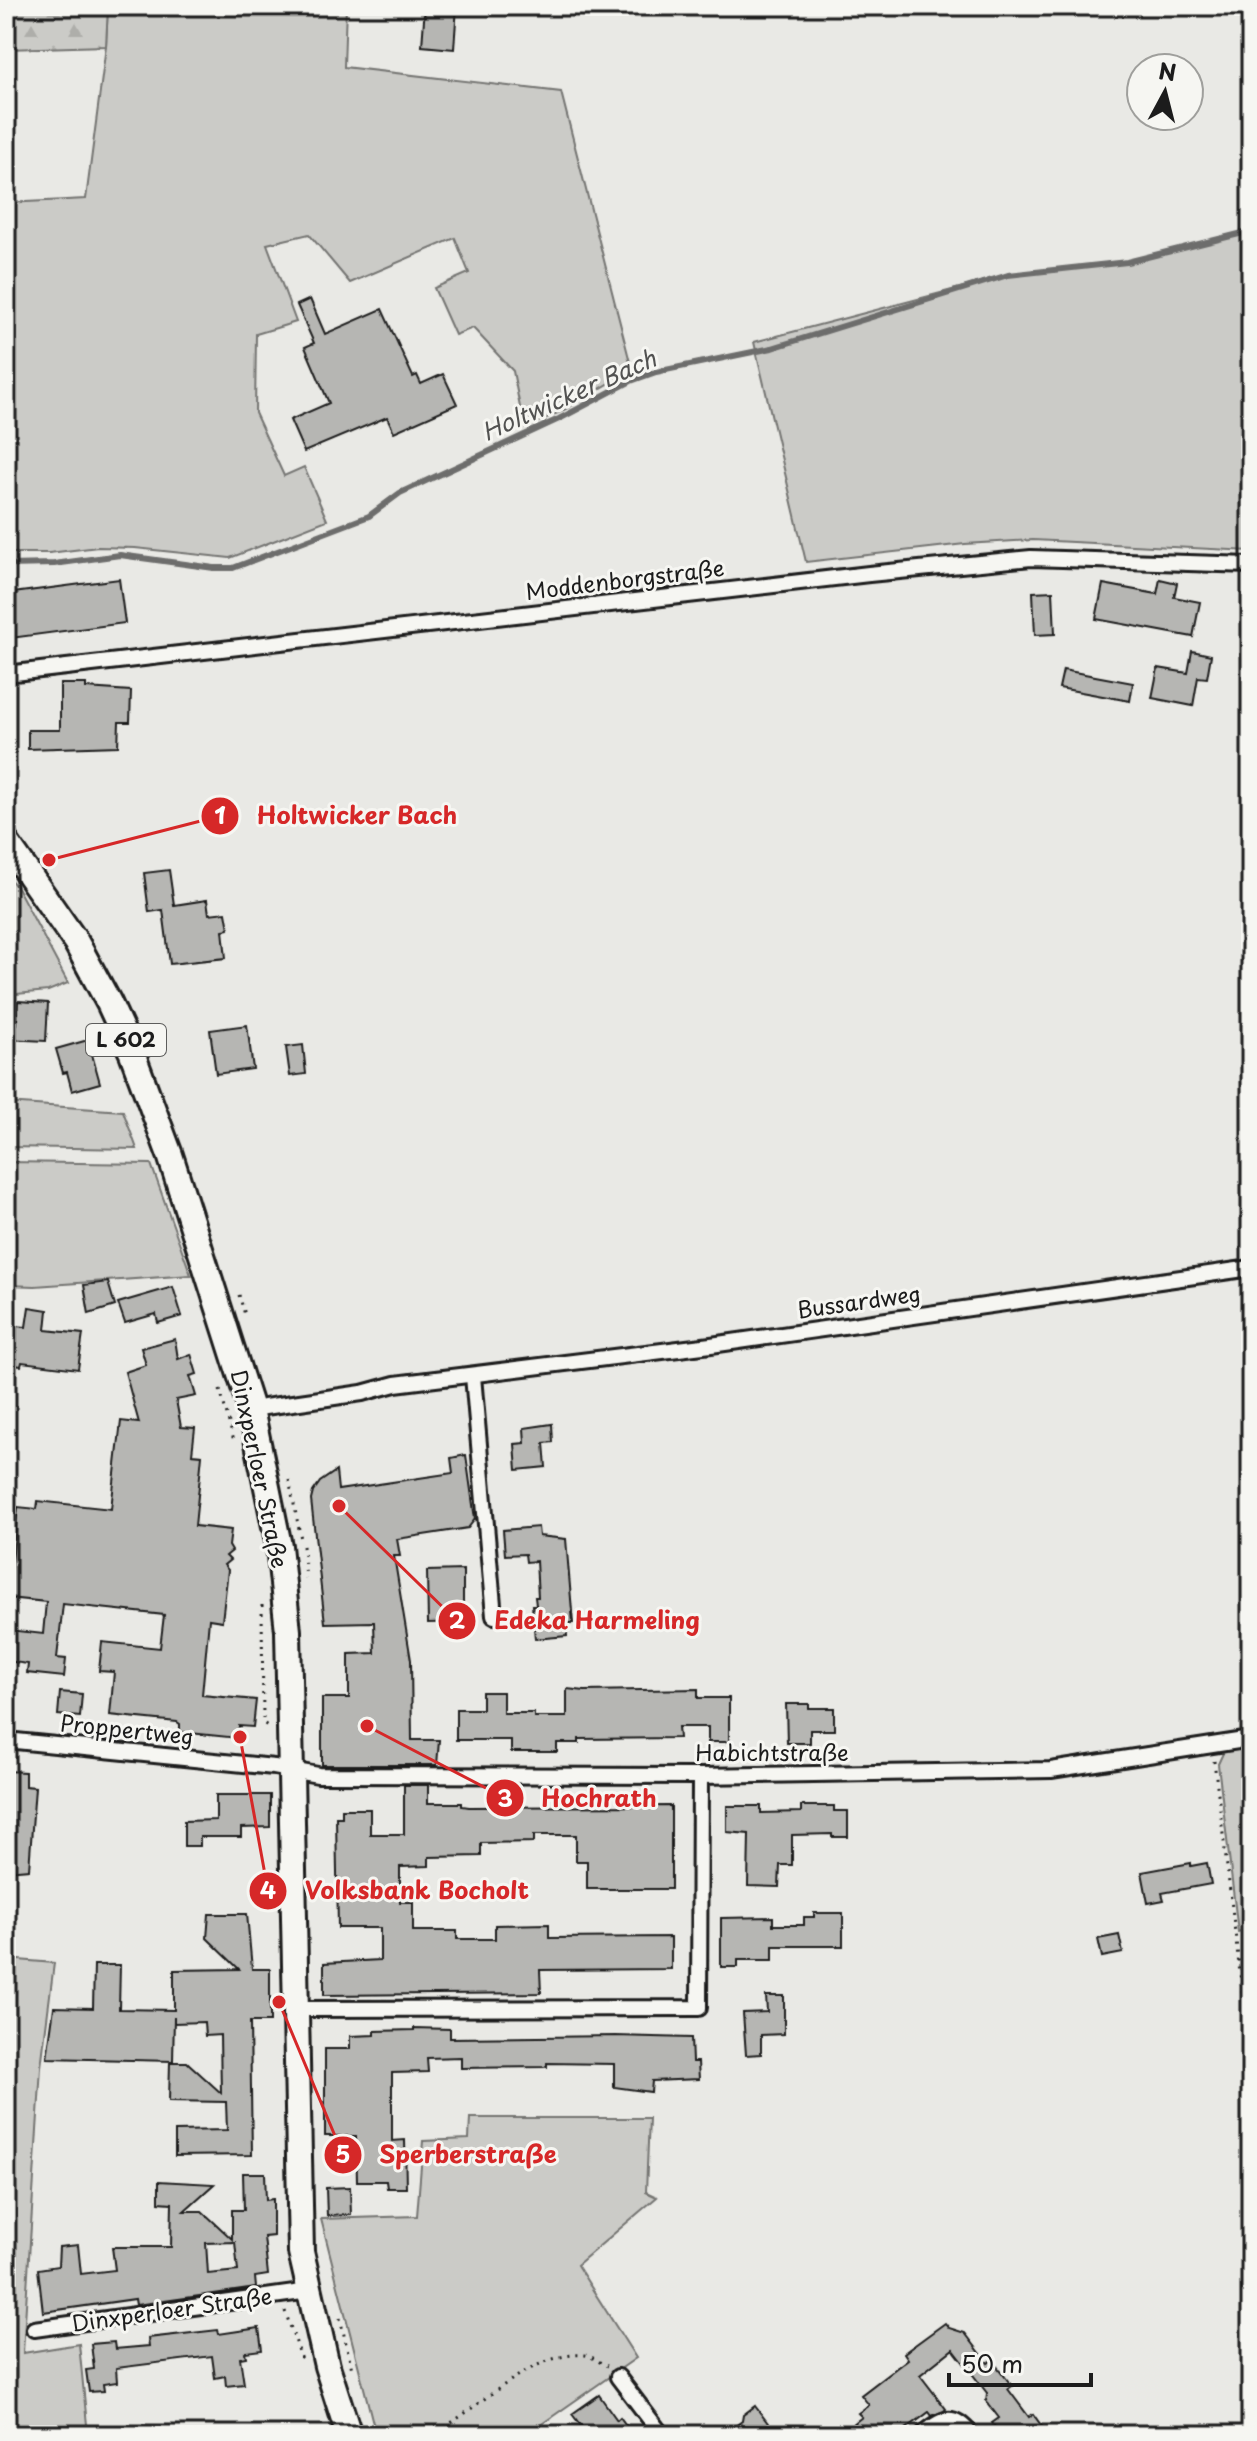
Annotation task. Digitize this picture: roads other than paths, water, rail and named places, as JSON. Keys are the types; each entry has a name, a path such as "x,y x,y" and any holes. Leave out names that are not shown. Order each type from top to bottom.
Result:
{"main road":[{"name":"Dinxperloer Straße","path":"6,842 76,942 132,1053 170,1155 251,1409 279,1546 288,1631 301,2252 327,2366 349,2435"}],"street":[{"name":"Moddenborgstraße","path":"6,674 1031,558 1251,565"},
{"name":"Bussardweg","path":"251,1409 362,1393 395,1384 711,1345 1251,1268"},
{"path":"473,1376 494,1616"},
{"name":"Habichtstraße","path":"292,1770 318,1775 700,1776 1051,1770 1251,1739"},
{"name":"Proppertweg","path":"6,1740 292,1770"},
{"path":"296,2009 699,2008 700,1776"},
{"name":"Dinxperloer Straße","path":"34,2329 309,2291"},
{"path":"618,2377 662,2435"},
{"path":"922,2435 947,2420 957,2421 971,2435"}],"waterway":[{"name":"Holtwicker Bach","path":"6,565 54,564 120,555 233,568 369,516 400,493 559,419 631,381 656,372 772,348 1008,275 1127,262 1251,231"}],"place":[{"name":"Holtwicker Bach","path":"49,860"},
{"name":"Edeka Harmeling","path":"339,1506"},
{"name":"Hochrath","path":"367,1726"},
{"name":"Volksbank Bocholt","path":"240,1737"},
{"name":"Sperberstraße","path":"279,2002"}]}
